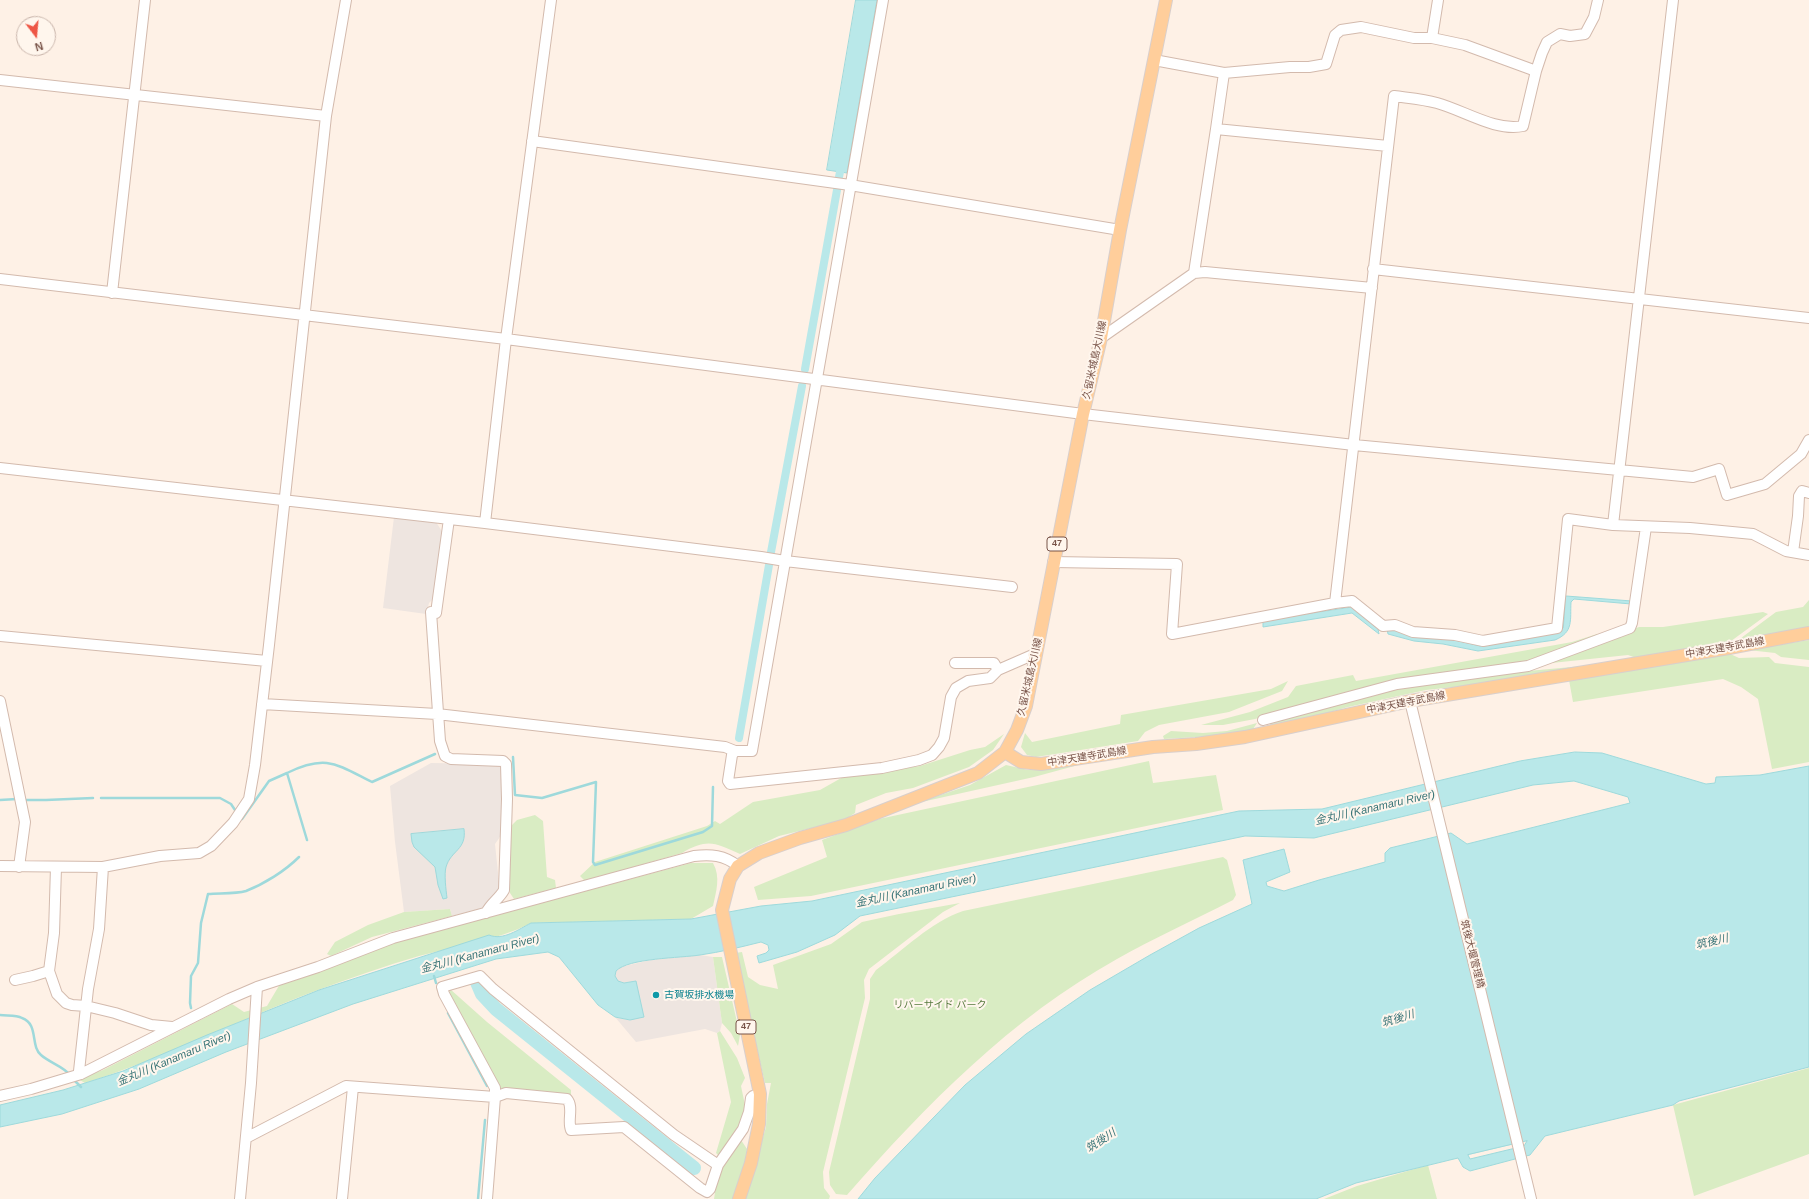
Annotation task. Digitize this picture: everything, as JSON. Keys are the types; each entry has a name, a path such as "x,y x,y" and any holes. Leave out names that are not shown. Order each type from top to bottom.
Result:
{"main road":[{"name":"久留米城島大川線","path":"738,866 759,853 800,838 846,825 978,773 1005,752 1017,730 1026,706 1037,653 1053,562 1083,414 1101,338 1120,230 1166,0"},
{"name":"中津天建寺武島線","path":"1005,752 1022,762 1042,764 1153,747 1196,744 1245,737 1411,705 1809,633"},
{"name":"47","path":"738,866 730,879 722,910 731,960 760,1094 759,1124 751,1163 739,1199"}],"street":[{"path":"112,293 145,0"},
{"path":"0,866 103,867 160,856 195,854 211,846 233,823 249,799 256,765 326,116 346,0"},
{"path":"485,523 506,338 551,0"},
{"path":"262,704 438,714 725,747 735,751 752,751 883,0"},
{"path":"1432,38 1438,0"},
{"path":"1335,603 1394,96 1434,102 1484,120 1512,128 1522,126 1536,71 1547,42 1560,34 1570,36 1585,34 1594,17 1598,0"},
{"path":"1613,525 1673,0"},
{"path":"1154,60 1224,73 1290,67 1309,67 1326,64 1335,35 1341,30 1360,27 1414,38 1432,38 1465,45 1536,71"},
{"path":"1194,273 1224,73"},
{"path":"0,80 326,116"},
{"path":"1216,129 1388,146"},
{"path":"532,141 850,185 1120,230"},
{"path":"1373,269 1809,318"},
{"path":"1101,338 1194,273 1205,272 1372,288"},
{"path":"0,279 305,316 506,338 1083,414 1354,445 1693,477 1719,469 1727,495 1765,484 1801,454 1809,440"},
{"path":"0,468 485,523 761,556 785,561 1012,587"},
{"path":"1793,552 1799,496 1802,492 1809,493"},
{"path":"449,519 436,613 431,612 440,741 445,756 451,759 503,761 506,764 507,799 504,890 501,896 490,905 486,913"},
{"path":"1053,562 1177,564 1172,634 1352,601 1383,626 1395,626 1413,632 1455,635 1482,641 1557,628 1568,519 1613,525 1690,528 1752,534 1773,545 1793,552 1809,555"},
{"path":"1263,720 1397,684 1528,666 1630,628 1646,527"},
{"path":"0,636 267,661"},
{"path":"735,751 732,755 728,781 730,784 882,768 919,760 932,755 940,747 944,738 951,697 956,688 968,681 990,678 998,670 1037,653"},
{"path":"955,662 994,663 998,670"},
{"path":"0,701 25,822 19,867"},
{"name":"筑後大堰管理橋","path":"1411,705 1531,1199"},
{"path":"0,1096 31,1089 74,1076 172,1027 257,987 318,967 392,938 694,856 708,854 719,855 738,866"},
{"path":"56,867 54,933 49,971 58,994 66,1003 115,1013 151,1025 172,1027"},
{"path":"74,1076 80,1071 86,1006 100,929 103,867"},
{"path":"15,980 49,971"},
{"path":"487,1199 496,1097 495,1088 444,994 442,987 480,976 493,989 668,1130 718,1165"},
{"path":"240,1199 251,1083 257,987"},
{"path":"246,1138 346,1086 496,1097 506,1093 567,1099 570,1102 569,1126 571,1130 624,1127 707,1192 710,1189 718,1165 743,1129 749,1112 751,1098 760,1094"},
{"path":"342,1199 353,1087"}],"shaded area":[{"path":"394,517 436,522 445,536 436,596 429,603 426,614 383,608"},
{"path":"431,763 503,764 502,834 495,844 500,892 482,908 452,916 450,909 404,912 395,842 390,786"},
{"path":"700,955 713,957 722,1023 720,1031 717,1033 705,1029 636,1042 615,1017 630,1020 636,981 624,983 618,982 615,976 616,971 620,967 651,960"}],"green space":[{"path":"1809,600 1809,627 1737,641 1776,612 1803,607"},
{"path":"1763,612 1768,614 1727,644 1639,659 1628,655 1542,664 1639,627 1663,627"},
{"path":"1608,633 1531,662 1338,695 1255,719 1223,725 1201,725 1250,712 1288,697 1296,686 1353,675 1356,681 1572,642 1597,634"},
{"path":"1809,640 1809,660 1781,657 1775,653 1748,650"},
{"path":"1728,653 1739,658 1769,657 1775,663 1809,667 1809,762 1772,769 1758,699 1741,687 1723,679 1573,702 1569,680"},
{"path":"1615,663 1483,684 1426,690 1348,707 1298,721 1270,726 1270,722 1401,687 1463,677"},
{"path":"1288,681 1282,691 1229,712 1159,725 1145,732 1138,741 1036,757 1027,755 1021,747 1025,733 1032,742 1120,724 1121,715 1271,689"},
{"path":"1257,723 1253,729 1230,735 1164,739 1163,736 1171,731 1203,733 1227,731"},
{"path":"1004,734 993,750 969,767 913,788 886,793 856,805 855,813 844,820 779,836 740,854 718,845 705,844 691,848 682,853 585,881 580,876 595,862 707,826 715,821 720,824 753,802 820,790 843,777 920,766 970,750 985,747"},
{"path":"1093,761 1034,777 917,803 970,785 1006,765 1028,770"},
{"path":"1149,761 1153,783 1216,775 1223,810 811,896 758,900 754,887 827,857 822,840 879,819"},
{"path":"535,815 543,821 547,877 555,880 556,888 514,899 510,893 510,827 517,820"},
{"name":"リバーサイド パーク","path":"1223,857 1227,860 1236,895 1233,900 1117,959 1078,982 1041,1008 972,1065 939,1096 847,1195 836,1194 830,1185 829,1172 870,999 870,979 876,970 929,929 963,911"},
{"path":"691,863 713,863 717,874 717,879 713,906 691,919 531,923 490,939 419,956 368,972 289,1001 115,1073 85,1083 78,1079 103,1070 232,1004 244,1012 267,1006 280,984 317,973 393,942"},
{"path":"960,903 943,912 869,969 864,980 865,998 823,1172 824,1188 830,1196 829,1199 745,1199 766,1127 767,1104 771,1083 765,1083 735,953 742,952 748,977 760,985 778,989 773,965 831,944 862,922"},
{"path":"450,909 452,916 372,937 331,956 327,954 335,942 368,925 404,912"},
{"path":"713,957 722,957 740,1035 738,1046 731,1033 722,1023"},
{"path":"450,989 487,1022 571,1090 571,1095 499,1088 448,996"},
{"path":"720,1031 737,1058 745,1078 741,1086 745,1105 740,1127 720,1157 716,1153 731,1102 717,1033"},
{"path":"1809,1068 1809,1154 1694,1196 1673,1105"},
{"path":"741,1140 747,1149 746,1163 734,1199 714,1199 718,1173"},
{"path":"1428,1165 1437,1199 1324,1199 1357,1186"}],"water":[{"path":"856,0 877,0 847,173 827,170"},
{"path":"1566,596 1632,601 1631,604 1574,599 1571,602 1570,625 1561,637 1555,640 1478,651 1443,644 1414,641 1388,634 1387,629 1451,639 1480,646 1556,633 1563,628"},
{"path":"1354,607 1378,629 1379,634 1352,613 1263,627 1263,621"},
{"path":"1575,752 1602,753 1706,784 1715,783 1716,777 1760,775 1809,766 1809,1067 1679,1101 1673,1105 1545,1136 1530,1155 1470,1171 1463,1167 1458,1158 1356,1183 1316,1199 858,1199 875,1178 965,1085 1026,1034 1090,990 1150,955 1199,928 1252,904 1243,860 1284,849 1290,872 1266,882 1267,886 1284,891 1385,862 1385,853 1390,848 1451,833 1467,844 1630,803 1628,797 1574,781 1533,785 1314,838 1245,836 860,916 835,935 797,952 759,963 757,956 766,953 769,950 768,945 761,942 708,954 655,959 632,963 616,971 615,976 618,981 624,983 636,981 644,1017 630,1020 615,1017 598,1005 559,957 548,952 496,959 353,1004 226,1052 139,1089 62,1114 0,1127 0,1105 63,1090 123,1071 319,990 489,935 505,935 531,923 691,919 761,906 812,901 1239,811 1322,809 1520,761","holes":["1527,1141 1524,1146 1470,1159 1468,1155"]},
{"path":"464,829 464,836 461,846 448,861 445,870 447,898 443,899 438,885 435,867 414,847 411,834"}],"waterway":[{"path":"839,177 842,162"},
{"path":"805,369 837,190"},
{"path":"771,552 802,386"},
{"path":"739,738 769,565"},
{"path":"307,840 287,773 300,767 322,763 340,766 372,782 435,754"},
{"path":"513,757 515,795 542,798 596,782 593,862 595,865 703,832 712,826 713,787"},
{"path":"242,819 269,781 287,773"},
{"path":"25,800 93,798"},
{"path":"101,798 220,798 231,804 235,810"},
{"path":"0,800 17,799"},
{"path":"191,1008 191,976 198,963 201,923 208,894 246,891 274,877 299,857"},
{"name":"金丸川 (Kanamaru River)","path":"434,976 436,983"},
{"path":"476,980 482,994 496,1009 694,1168"},
{"path":"448,1013 487,1086"},
{"path":"0,1015 17,1016 27,1021 31,1025 36,1046 41,1055 64,1069 70,1075"},
{"path":"73,1079 81,1087"},
{"path":"478,1199 485,1120"}],"place":[{"name":"古賀坂排水機場","path":"656,995"}],"water label":[{"name":"筑後川","path":"1712,942"},
{"name":"筑後川","path":"1398,1019"},
{"name":"筑後川","path":"1101,1141"}]}
